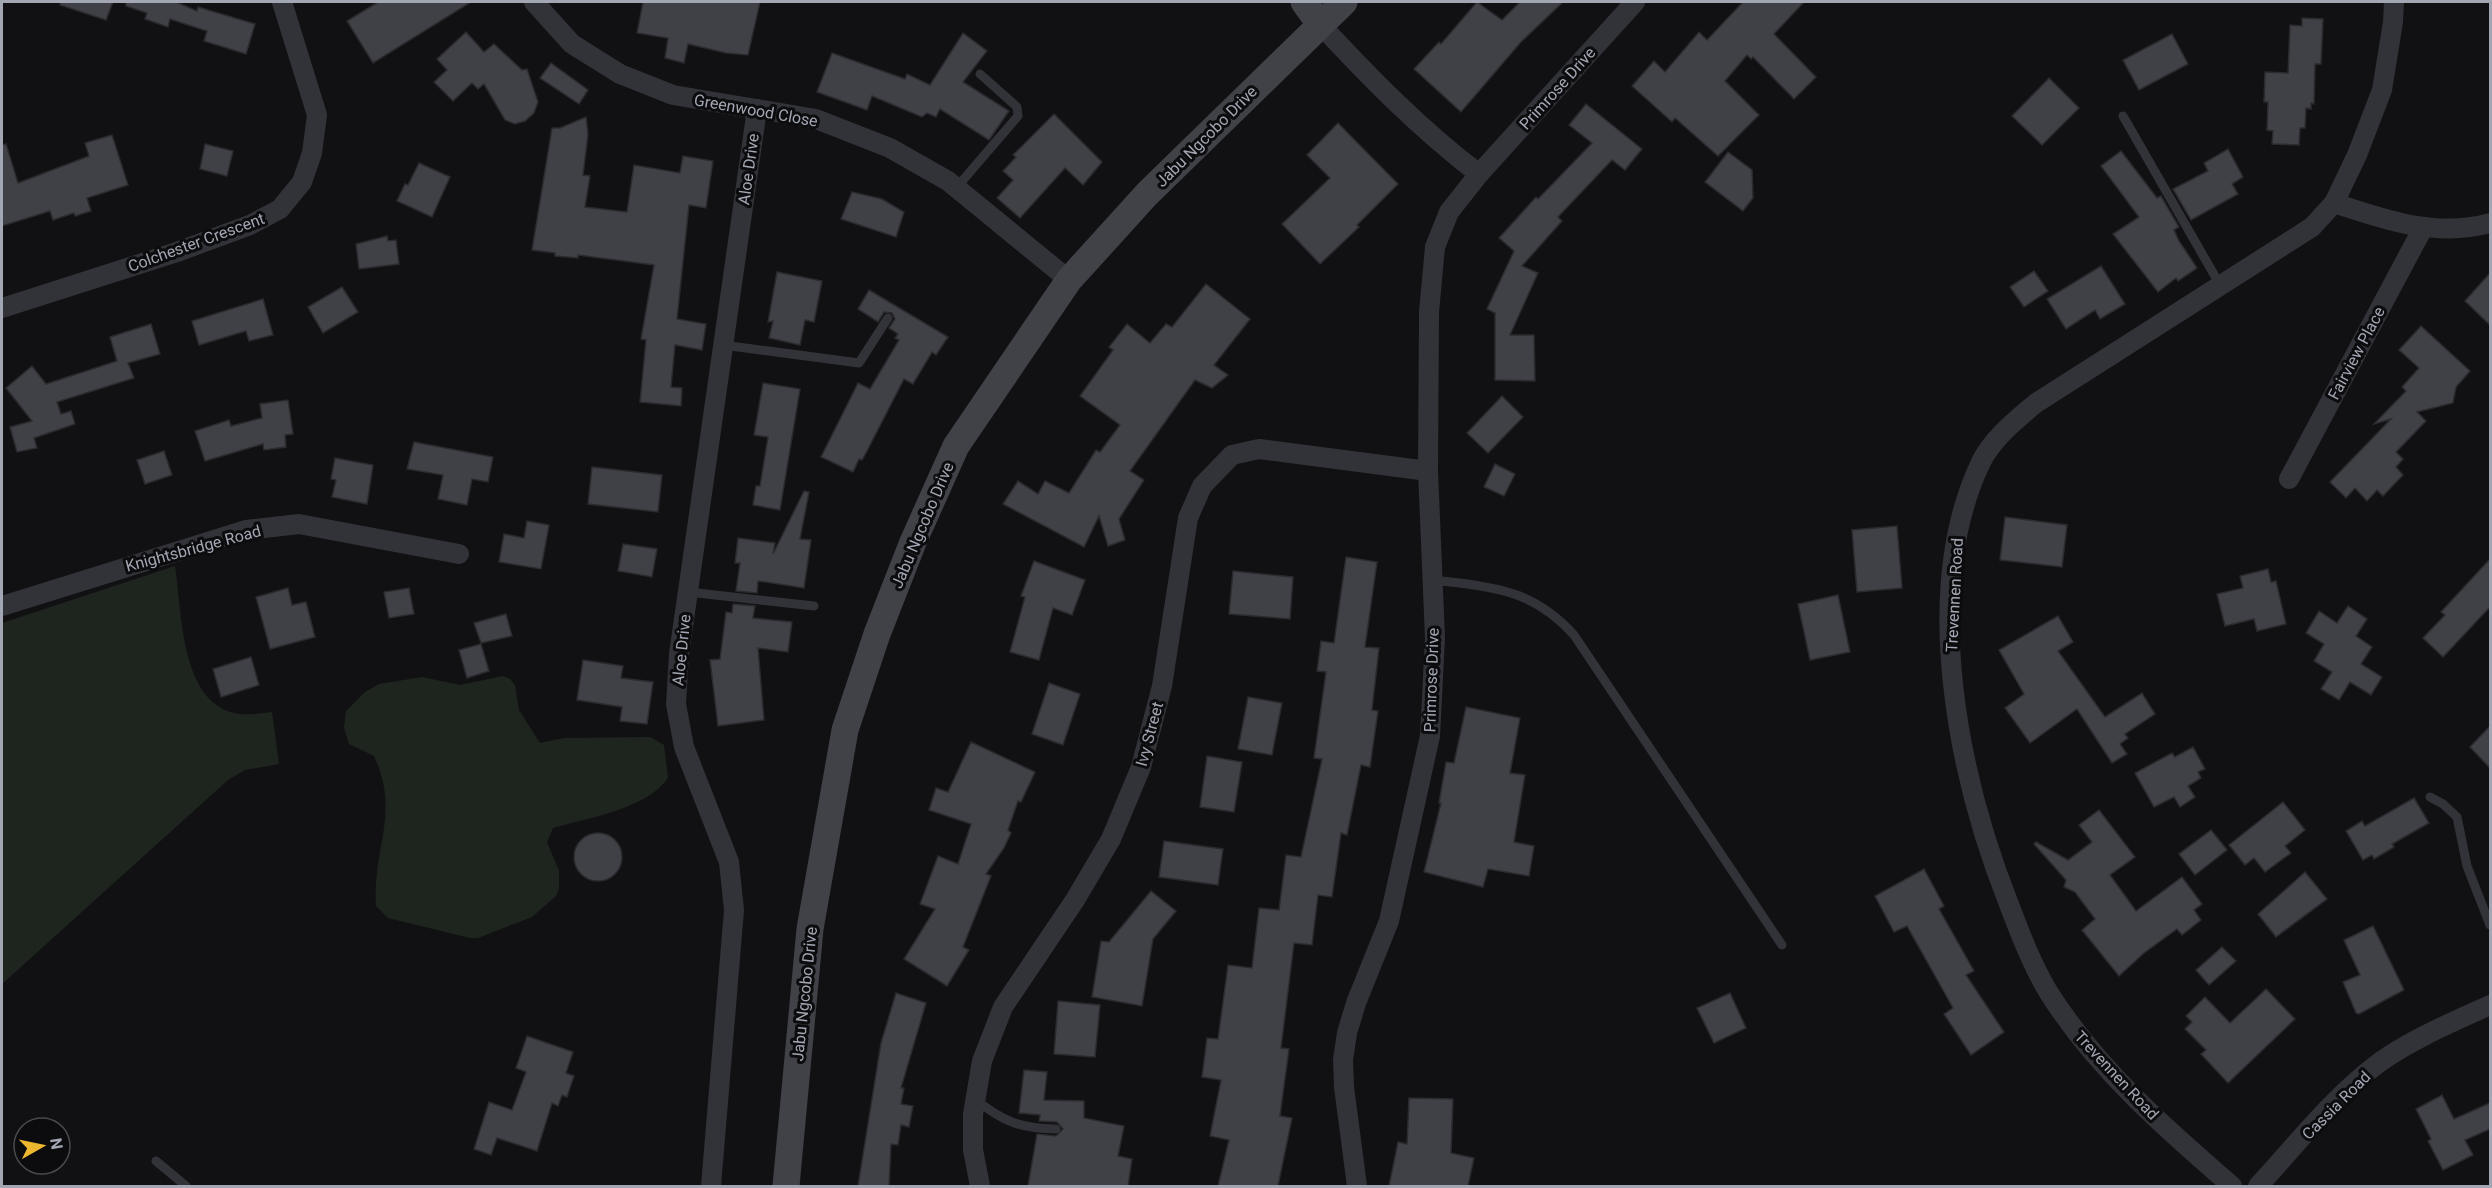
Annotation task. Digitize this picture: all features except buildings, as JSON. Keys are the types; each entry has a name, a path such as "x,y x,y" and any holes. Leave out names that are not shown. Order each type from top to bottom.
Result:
{"main road":[{"path":"1304,2 1320,24"},
{"name":"Jabu Ngcobo Drive","path":"786,1186 810,929 845,730 877,634 913,542 956,446 1069,280 1147,194 1344,2"}],"street":[{"name":"Colchester Crescent","path":"2,308 177,252 250,225 280,209 302,182 312,153 318,116 282,2"},
{"name":"Greenwood Close","path":"534,2 572,44 620,74 674,95 816,119 890,148 957,187 1069,280"},
{"name":"Primrose Drive","path":"1357,1186 1344,1087 1343,1060 1356,1003 1389,921 1430,736 1435,638 1428,471 1428,312 1435,247 1449,212 1479,174 1635,2"},
{"name":"Trevennen Road","path":"2232,1186 2169,1131 2108,1071 2074,1030 2048,991 2022,937 1984,837 1967,767 1952,670 1952,579 1957,532 1969,492 1983,460 2002,432 2036,403 2312,227 2334,203 2357,155 2382,90 2394,2"},
{"path":"1320,24 1376,85 1422,129 1479,174"},
{"name":"Aloe Drive","path":"711,1186 734,909 729,862 684,747 676,704 688,592 757,109"},
{"path":"2334,203 2375,217 2423,228 2476,226 2490,222"},
{"name":"Fairview Place","path":"2289,478 2423,228"},
{"name":"Ivy Street","path":"980,1186 973,1150 975,1099 982,1061 1003,1007 1075,900 1111,839 1141,767 1162,687 1188,518 1202,486 1232,455 1259,449 1428,471"},
{"name":"Knightsbridge Road","path":"2,606 246,530 299,524 459,554"},
{"name":"Cassia Road","path":"2258,1186 2327,1111 2381,1061 2437,1029 2490,1005"}],"lane":[{"path":"957,187 1018,116 1017,107 980,74"},
{"path":"2123,116 2220,285"},
{"path":"723,345 859,363 888,318"},
{"path":"1432,580 1482,586 1509,593 1536,602 1556,615 1574,635 1782,945"},
{"path":"688,592 814,606"},
{"path":"2430,797 2443,804 2457,817 2467,866 2490,925"},
{"path":"975,1099 999,1118 1012,1124 1034,1129 1056,1129"},
{"path":"156,1161 186,1186"}],"shaded area":[{"path":"175,566 183,629 193,673 203,691 216,705 238,714 272,712 279,764 245,770 228,780 2,984 2,623"},
{"path":"503,676 515,685 519,710 540,743 564,738 650,737 664,745 668,778 658,789 631,805 553,828 547,842 559,871 559,888 556,896 532,917 478,938 388,918 376,906 376,885 385,814 382,777 374,756 349,744 344,728 346,711 365,692 379,684 422,677 460,685"}]}
